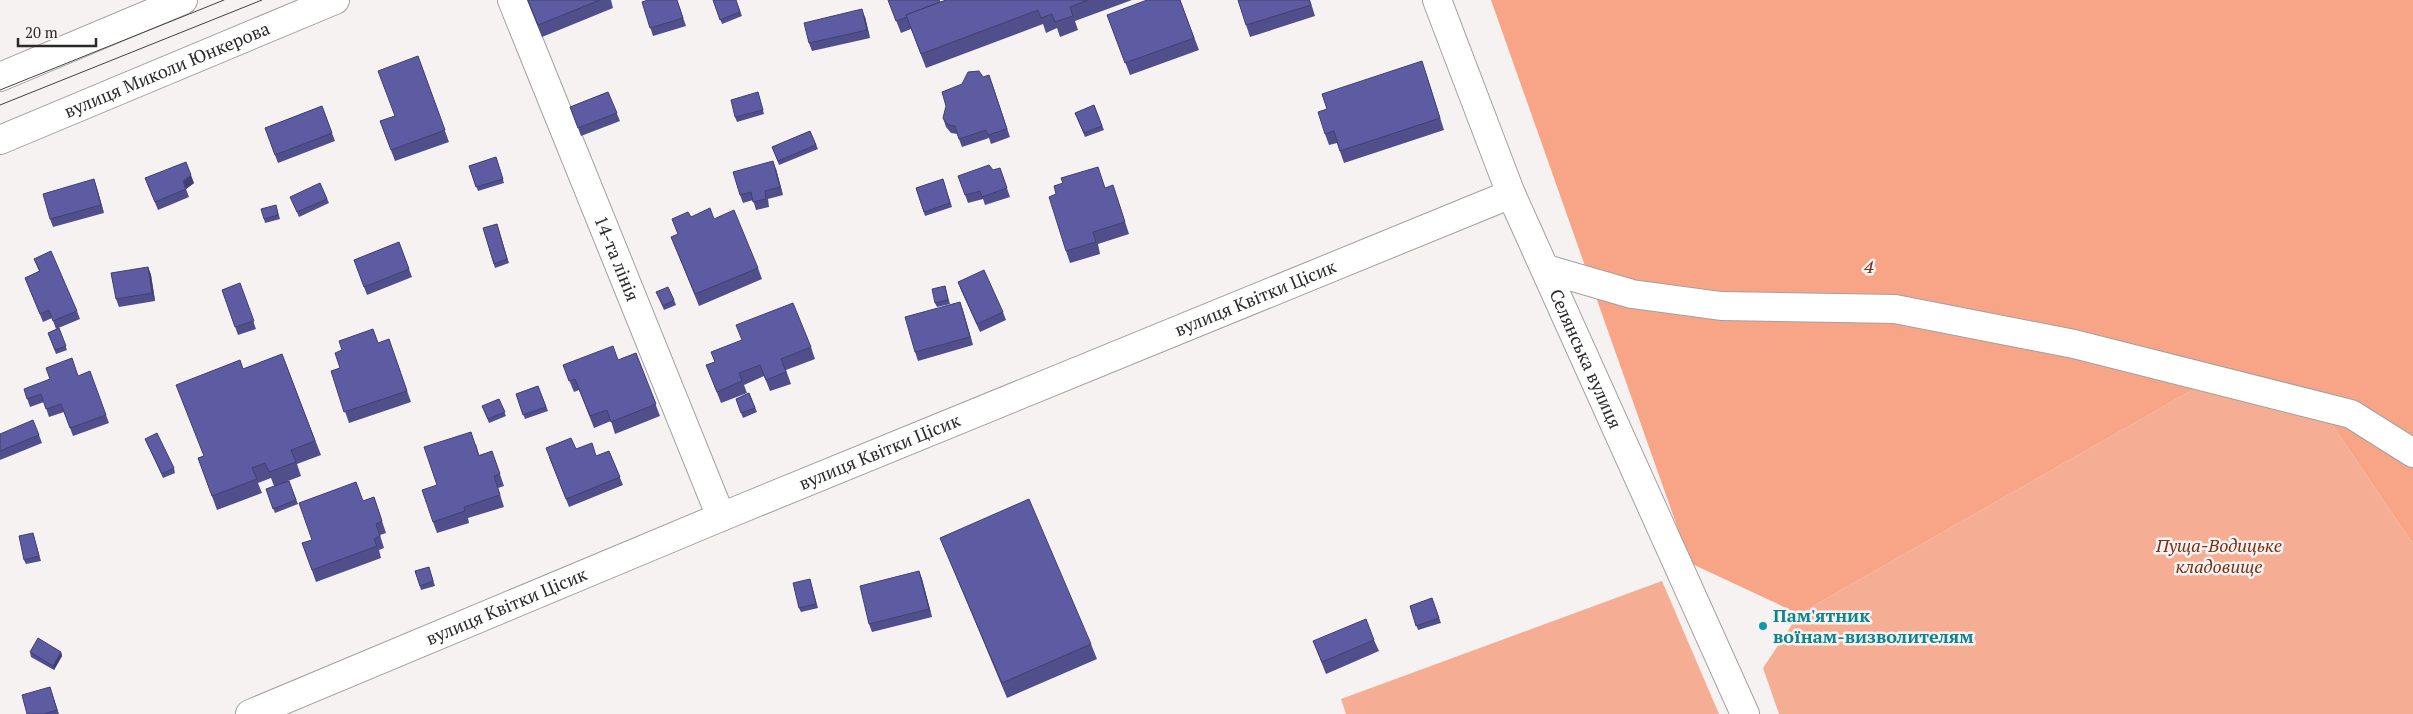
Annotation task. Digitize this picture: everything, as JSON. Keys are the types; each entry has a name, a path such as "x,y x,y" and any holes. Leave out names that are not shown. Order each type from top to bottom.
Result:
{"street":[{"path":"0,77 183,0"},
{"name":"вулиця Миколи Юнкерова","path":"0,140 334,0"},
{"name":"14-та лінія","path":"512,0 721,517"},
{"name":"Селянська вулиця","path":"1437,0 1511,194 1744,714"},
{"name":"вулиця Квітки Цісик","path":"250,714 721,517 1511,194"},
{"path":"1546,269 1632,294 1720,306 1896,309 2074,344 2351,414 2413,453"}],"green space":[{"name":"4","path":"1491,0 2413,0 2413,544 2329,420 2194,389 1799,614 1690,563"},
{"name":"Пуща-Водицьке кладовище","path":"2194,389 2329,420 2413,544 2413,714 1779,714 1763,668 1799,614"},
{"path":"1662,581 1719,714 1346,714 1341,699"}],"building":[{"path":"528,0 600,0 538,25"},
{"path":"648,0 677,0 683,18 650,28 642,2"},
{"path":"713,0 736,0 740,12 720,20"},
{"path":"888,0 939,0 940,2 906,15 907,17 896,21"},
{"path":"946,0 1088,0 1070,7 1073,16 1055,22 1052,14 1041,18 1038,10 921,54 906,15"},
{"path":"1147,0 1180,0 1194,38 1125,63 1107,15"},
{"path":"1238,0 1309,0 1311,5 1246,25"},
{"path":"862,9 867,30 809,43 804,23"},
{"path":"418,56 445,130 391,150 380,121 395,116 378,71"},
{"path":"1422,61 1440,118 1340,151 1334,131 1325,134 1318,112 1327,109 1322,94"},
{"path":"979,71 983,77 989,75 1007,129 988,135 986,130 959,139 955,126 948,125 943,118 946,106 942,92 962,84 968,72"},
{"path":"608,92 617,113 578,128 570,107"},
{"path":"758,92 763,110 735,117 731,100"},
{"path":"1094,105 1102,126 1084,133 1075,113"},
{"path":"322,106 332,133 275,155 265,128"},
{"path":"810,131 816,145 778,161 772,147"},
{"path":"496,157 503,179 476,187 469,166"},
{"path":"773,161 780,187 765,191 766,199 753,202 751,192 740,195 733,172"},
{"path":"186,162 191,175 183,181 186,189 155,202 145,178"},
{"path":"989,165 993,170 1000,168 1007,188 982,197 980,191 965,195 958,176"},
{"path":"1098,167 1105,188 1113,185 1125,222 1093,232 1096,242 1066,251 1049,197 1056,194 1054,186 1063,183 1061,178"},
{"path":"94,179 101,205 50,219 43,194"},
{"path":"943,179 950,203 924,212 916,188"},
{"path":"320,183 327,199 297,212 290,197"},
{"path":"276,205 278,215 264,219 261,209"},
{"path":"710,208 714,219 734,210 758,268 695,294 671,237 678,234 672,219 688,212 691,217"},
{"path":"497,224 507,259 494,264 483,228"},
{"path":"399,242 409,269 364,287 354,260"},
{"path":"51,251 77,311 53,321 49,310 40,314 25,278 40,271 34,259"},
{"path":"148,267 152,293 116,299 111,273"},
{"path":"984,270 1003,312 977,324 958,282"},
{"path":"240,283 254,321 235,327 222,290"},
{"path":"945,286 948,300 935,303 932,289"},
{"path":"668,287 674,300 663,306 656,292"},
{"path":"960,302 970,337 915,352 905,317"},
{"path":"793,303 811,347 781,359 786,372 766,380 760,365 739,373 742,381 717,392 706,365 715,362 711,352 742,340 736,325"},
{"path":"59,328 66,346 55,350 48,333"},
{"path":"373,329 378,343 389,339 407,391 344,412 331,371 340,368 335,353 342,350 339,341"},
{"path":"613,346 618,360 636,353 656,404 611,422 607,410 590,416 575,379 569,381 563,365"},
{"path":"282,354 315,441 291,450 296,462 269,472 265,463 252,468 257,479 212,496 198,458 204,456 176,385 240,360 243,369"},
{"path":"72,358 78,376 90,371 106,415 70,428 61,404 46,409 41,394 27,399 24,389 50,379 46,368"},
{"path":"538,386 546,407 523,415 516,394"},
{"path":"749,393 755,408 741,413 736,399"},
{"path":"499,399 505,412 488,419 482,406"},
{"path":"33,420 39,435 0,451 0,434"},
{"path":"471,432 479,456 492,451 500,474 494,476 500,495 464,507 465,511 433,522 422,490 437,485 424,447"},
{"path":"157,433 174,468 162,474 145,439"},
{"path":"571,438 576,449 592,443 596,456 609,451 620,477 566,499 546,448"},
{"path":"289,481 296,500 273,509 266,489"},
{"path":"356,482 363,501 374,497 382,521 376,524 380,536 374,539 377,546 312,570 302,543 312,540 299,503"},
{"path":"1029,499 1091,644 1002,683 940,538"},
{"path":"33,533 39,556 24,560 19,536"},
{"path":"429,567 433,581 420,586 415,571"},
{"path":"919,571 929,609 869,624 860,586"},
{"path":"810,579 816,604 799,608 793,583"},
{"path":"1432,598 1439,618 1416,626 1410,606"},
{"path":"1366,619 1374,640 1322,662 1313,641"},
{"path":"38,638 61,652 53,666 30,652"},
{"path":"50,687 57,710 43,714 27,714 22,695"}],"tram line":[{"path":"0,90 224,0"},
{"path":"0,105 262,0"}],"place":[{"name":"Пам'ятник воїнам-визволителям","path":"1763,626"}]}
